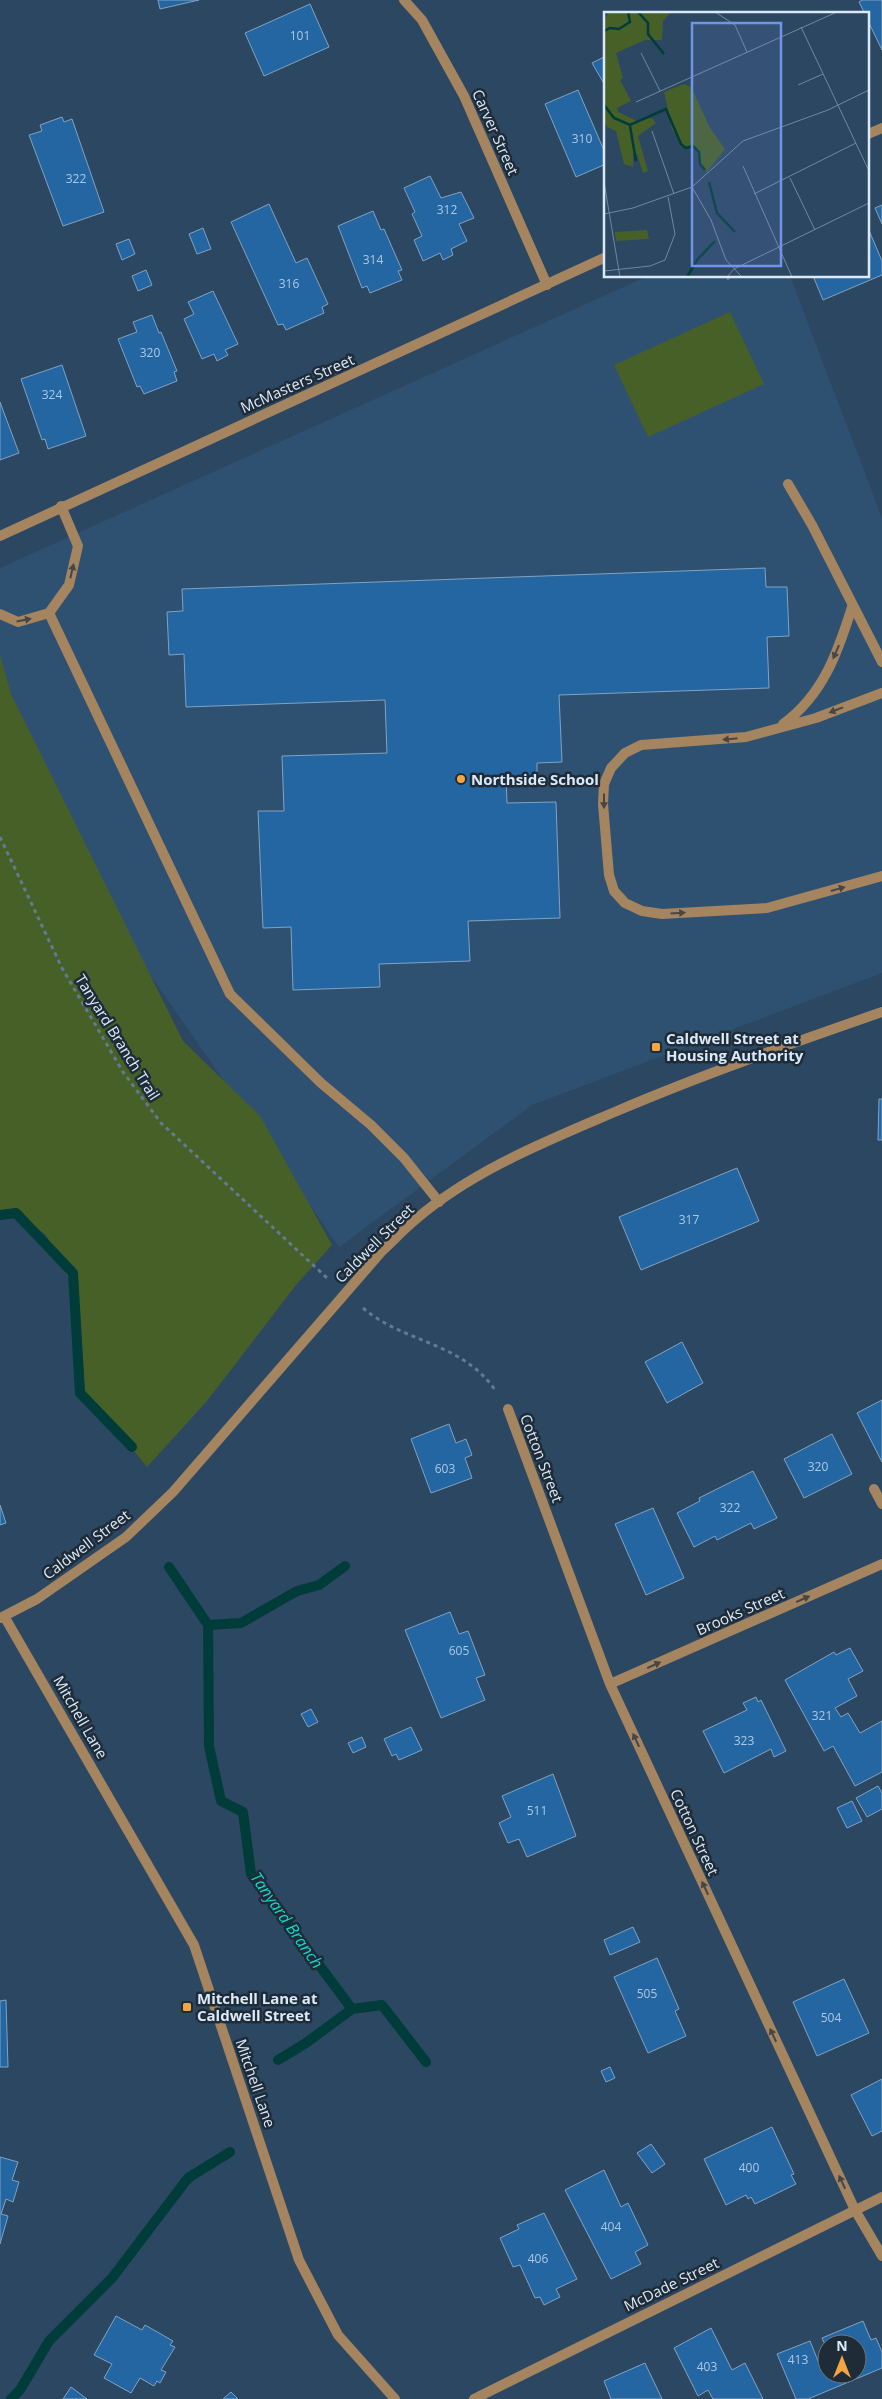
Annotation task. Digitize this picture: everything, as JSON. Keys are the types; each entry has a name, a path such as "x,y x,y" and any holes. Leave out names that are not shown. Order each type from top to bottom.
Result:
{"street":[{"name":"Carver Street","path":"404,0 422,20 464,96 547,285"},
{"path":"870,133 882,128"},
{"name":"McMasters Street","path":"0,536 61,506 604,258"},
{"path":"788,484 812,525 882,662"},
{"path":"0,614 18,622 49,613 69,585 78,546 61,506"},
{"path":"777,728 801,711 817,692 843,636 852,606"},
{"path":"49,613 230,994 321,1083 391,1145 439,1202"},
{"path":"882,693 816,718 746,737 641,745 625,753 611,768 604,784 603,804 609,875 614,891 625,903 634,907 662,914 767,908 882,876"},
{"name":"Caldwell Street","path":"2,1617 37,1599 126,1537 173,1492 382,1251 415,1220 439,1202 501,1163 560,1135 686,1082 882,1012"},
{"name":"Cotton Street","path":"508,1409 610,1684 855,2210 882,2256"},
{"path":"874,1489 882,1504"},
{"name":"Brooks Street","path":"610,1684 882,1564"},
{"name":"Mitchell Lane","path":"2,1617 194,1945 299,2260 338,2335 395,2399"},
{"name":"McDade Street","path":"474,2399 882,2196"}],"path":[{"name":"Tanyard Branch Trail","path":"0,837 62,968 123,1072 160,1123 327,1277"},
{"path":"356,1303 377,1320 465,1359 489,1380 508,1409"}],"shaded area":[{"name":"Northside School","path":"644,278 791,278 882,518 882,973 532,1105 339,1247 79,872 0,687 0,568"}],"green space":[{"path":"730,312 764,384 648,437 614,365"},
{"path":"0,655 11,694 183,1041 260,1116 332,1245 296,1285 207,1401 147,1467 85,1391 78,1296 46,1235 9,1209 0,1213"}],"building":[{"path":"158,0 199,0 160,9"},
{"path":"862,0 882,0 882,50 870,25 870,12 864,12 859,2"},
{"path":"310,4 329,47 264,76 245,33"},
{"path":"604,57 604,84 592,63"},
{"path":"578,90 604,150 604,165 576,177 545,104"},
{"path":"62,117 64,122 72,119 104,212 63,226 29,135 42,131 40,125"},
{"path":"430,176 441,198 461,192 474,218 459,224 467,241 451,249 453,255 443,260 440,253 423,261 414,240 422,236 412,214 415,212 404,188"},
{"path":"269,204 296,263 307,258 328,304 322,307 324,313 286,330 283,324 278,325 231,222"},
{"path":"882,205 882,224 875,208"},
{"path":"373,211 381,230 384,229 402,270 398,271 402,280 370,293 367,286 362,288 338,226"},
{"path":"203,228 211,249 197,254 189,234"},
{"path":"870,233 882,261 882,275 823,300 814,278 870,278"},
{"path":"129,239 135,254 122,260 116,244"},
{"path":"146,270 152,285 138,291 132,276"},
{"path":"213,291 238,344 225,350 228,355 217,361 214,354 202,359 184,319 194,314 188,302"},
{"path":"152,315 177,371 174,372 177,381 144,394 140,386 137,387 118,339 137,332 133,322"},
{"path":"62,365 86,436 48,449 45,439 42,440 21,379"},
{"path":"0,402 19,453 0,460"},
{"path":"765,568 766,587 787,587 789,636 767,637 769,688 559,695 562,762 537,763 537,776 506,777 507,803 556,802 560,918 468,921 470,961 379,964 380,987 293,990 291,927 263,928 258,811 284,811 282,756 387,753 385,700 186,707 184,654 169,655 167,612 183,611 182,589"},
{"path":"879,1099 882,1099 882,1140 878,1140"},
{"path":"737,1168 759,1221 641,1270 619,1217"},
{"path":"682,1342 703,1383 667,1403 645,1362"},
{"path":"882,1400 882,1462 857,1413"},
{"path":"449,1424 456,1443 466,1439 472,1455 465,1458 472,1478 431,1493 411,1439"},
{"path":"832,1434 852,1474 804,1498 784,1459"},
{"path":"753,1471 777,1518 754,1529 751,1523 717,1540 715,1536 694,1547 677,1513 700,1501 699,1498"},
{"path":"0,1505 6,1523 0,1525"},
{"path":"653,1508 684,1578 646,1595 615,1524"},
{"path":"450,1612 459,1634 468,1631 485,1675 476,1678 485,1700 441,1718 405,1630"},
{"path":"850,1648 863,1671 848,1679 857,1696 835,1708 841,1717 848,1713 860,1733 882,1721 882,1772 855,1786 833,1746 824,1751 785,1680 834,1652 836,1655"},
{"path":"756,1697 758,1702 761,1700 786,1751 774,1757 771,1749 724,1773 703,1731 747,1710 743,1703"},
{"path":"311,1709 318,1722 308,1727 301,1714"},
{"path":"411,1727 422,1750 399,1760 396,1754 392,1756 384,1739"},
{"path":"362,1737 366,1747 353,1753 348,1743"},
{"path":"553,1774 576,1836 527,1857 519,1839 508,1843 499,1823 511,1817 502,1796"},
{"path":"878,1786 882,1793 882,1809 867,1817 856,1798"},
{"path":"852,1801 862,1821 847,1828 837,1808"},
{"path":"633,1927 640,1942 610,1955 604,1940"},
{"path":"657,1958 679,2009 675,2011 686,2036 648,2053 614,1977"},
{"path":"844,1979 869,2033 817,2056 793,2002"},
{"path":"6,2000 8,2067 0,2067 0,2001"},
{"path":"610,2067 615,2078 606,2082 601,2071"},
{"path":"882,2079 882,2131 872,2136 851,2095"},
{"path":"772,2127 794,2174 791,2175 796,2184 755,2204 751,2197 748,2199 746,2195 726,2205 704,2159"},
{"path":"651,2144 665,2164 652,2173 637,2153"},
{"path":"0,2157 18,2162 12,2180 19,2182 13,2202 6,2199 1,2214 8,2216 0,2244"},
{"path":"604,2170 621,2207 628,2203 648,2245 635,2252 641,2264 611,2279 565,2190"},
{"path":"544,2213 577,2279 556,2289 560,2297 544,2305 540,2297 535,2298 520,2265 513,2267 500,2238 519,2229 517,2225"},
{"path":"116,2316 142,2330 145,2325 173,2341 170,2345 175,2347 161,2370 166,2372 160,2383 157,2381 154,2386 140,2378 131,2393 104,2378 112,2364 94,2355"},
{"path":"863,2321 871,2340 876,2338 882,2352 882,2368 867,2374 867,2334 832,2334"},
{"path":"711,2328 732,2370 745,2363 763,2399 713,2399 708,2390 698,2396 674,2348"},
{"path":"810,2341 817,2358 817,2384 844,2384 808,2399 796,2399 777,2354"},
{"path":"645,2363 662,2399 611,2399 604,2381"},
{"path":"71,2387 87,2399 63,2399"},
{"path":"231,2392 238,2399 223,2399"}],"waterway":[{"name":"Tanyard Branch","path":"0,1215 16,1213 73,1273 80,1393 132,1447"},
{"path":"208,1625 241,1623 297,1591 319,1585 345,1566"},
{"name":"Tanyard Branch","path":"169,1567 208,1625 209,1746 221,1801 243,1812 251,1874 352,2009 382,2005 426,2062"},
{"path":"278,2060 306,2043 352,2009"},
{"path":"11,2399 20,2390 49,2341 112,2278 188,2178 230,2152"}],"place":[{"name":"Northside School","path":"461,779"},
{"name":"Caldwell Street at Housing Authority","path":"656,1047"},
{"name":"Mitchell Lane at Caldwell Street","path":"187,2007"}]}
